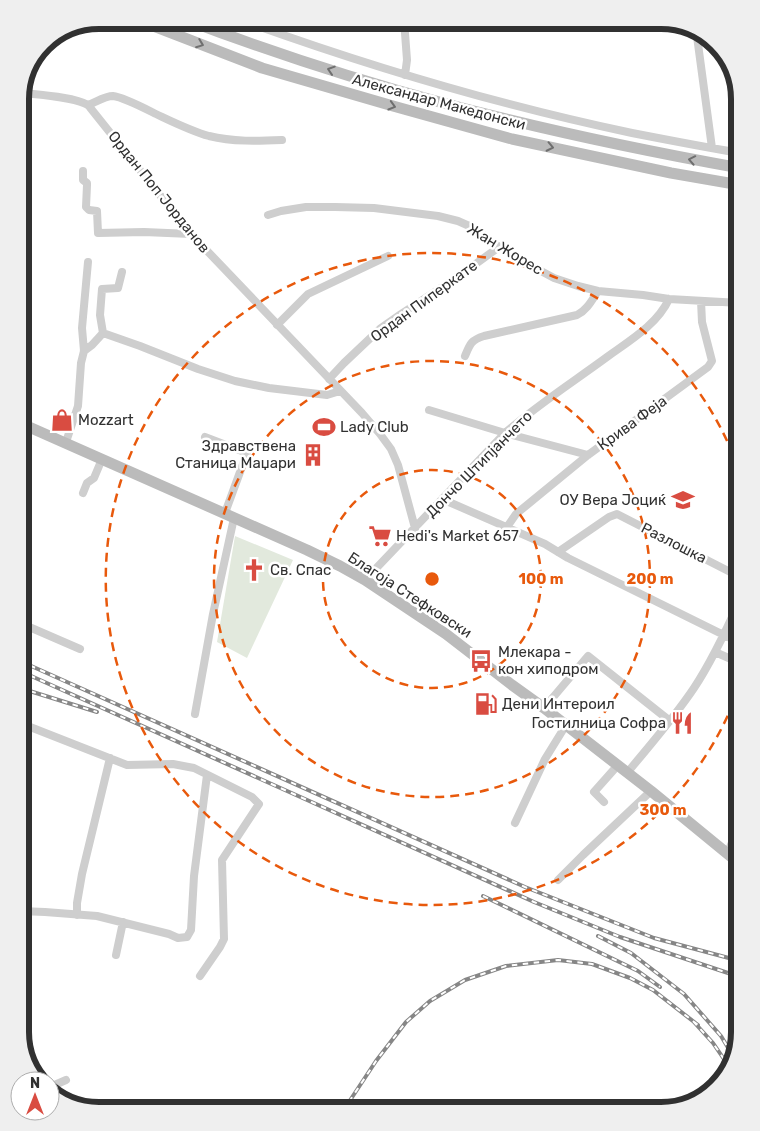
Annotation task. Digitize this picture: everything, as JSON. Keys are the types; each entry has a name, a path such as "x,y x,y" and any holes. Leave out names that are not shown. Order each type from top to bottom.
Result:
{"street":[{"name":"Александар Македонски","path":"161,29 262,68 512,139 671,173 731,183"},
{"name":"Александар Македонски","path":"212,29 277,53 442,103 541,128 731,166"},
{"path":"267,29 404,75 494,100 632,133 731,151"},
{"path":"282,34 283,29"},
{"path":"404,75 407,60 405,29"},
{"path":"697,39 712,148"},
{"path":"29,97 72,100 88,105 106,97 114,96 139,105 177,124 208,136 225,140 282,140"},
{"name":"Ордан Поп Јорданов","path":"88,105 190,234 329,378 380,434 391,449 398,465 415,528"},
{"path":"83,170 83,180 87,185 86,207 89,210 98,212 98,233 190,234"},
{"name":"Жан Жорес","path":"268,215 306,207 335,207 374,208 438,216 458,221 476,229 499,247 554,278 578,286 598,291 668,299 731,303"},
{"name":"Ордан Пиперкате","path":"329,378 381,328 499,247"},
{"path":"277,325 308,294 388,256"},
{"path":"66,442 78,406 81,364 84,351 82,328 88,262"},
{"path":"103,334 100,315 102,288 118,288 122,272"},
{"path":"465,356 474,339 582,313 598,291"},
{"name":"Дончо Штипјанчето","path":"365,580 506,433 545,401 639,334 665,308 668,299"},
{"name":"Крива Феја","path":"507,527 516,514 588,455 708,367 712,361 702,322 701,302"},
{"path":"84,351 103,334"},
{"path":"103,334 235,381 269,388 327,395 340,391"},
{"path":"429,410 588,455"},
{"name":"Благоја Стефковски","path":"29,427 230,515 322,557 365,580 446,634 544,708 651,790 731,857"},
{"path":"195,714 230,515 247,453 205,437"},
{"path":"83,493 87,483 94,478 102,459"},
{"path":"442,499 545,544 577,562 731,638"},
{"name":"Разлошка","path":"558,552 609,517 618,514 731,571"},
{"path":"604,802 594,792 623,769 670,720 693,688 715,652 731,620"},
{"path":"29,627 80,649"},
{"path":"715,652 731,659"},
{"path":"544,708 588,656 670,720"},
{"path":"515,822 545,759 566,725"},
{"path":"29,726 127,764 172,764 194,768 252,797 259,804 222,860 224,939 200,976"},
{"path":"77,915 82,874 110,758"},
{"path":"29,911 97,916 169,934 178,938 187,936 190,933 194,876 207,775"},
{"path":"558,880 651,790"},
{"path":"727,854 731,845"},
{"path":"116,955 123,922"},
{"path":"60,1083 66,1080"}],"shaded area":[{"path":"235,536 293,560 247,658 217,642"}],"railway":[{"path":"29,665 525,887 654,938 731,959"},
{"path":"29,675 534,902 620,937 731,974"},
{"path":"29,691 97,712"},
{"path":"483,896 638,971 660,987"},
{"path":"598,936 631,953 684,994 721,1036 729,1050"},
{"path":"349,1102 376,1061 406,1022 430,1001 465,980 506,966 558,960 592,964 630,978 653,990 698,1025"},
{"path":"693,1021 713,1043 725,1061"}],"place":[{"name":"Mozzart","path":"62,420"},
{"name":"Lady Club","path":"324,427"},
{"name":"Здравствена Станица Маџари","path":"313,455"},
{"name":"ОУ Вера Јоциќ","path":"683,500"},
{"name":"Hedi's Market 657","path":"380,536"},
{"name":"Св. Спас","path":"254,570"},
{"name":"Млекара - кон хиподром","path":"481,661"},
{"name":"Дени Интероил","path":"486,704"},
{"name":"Гостилница Софра","path":"682,723"}]}
